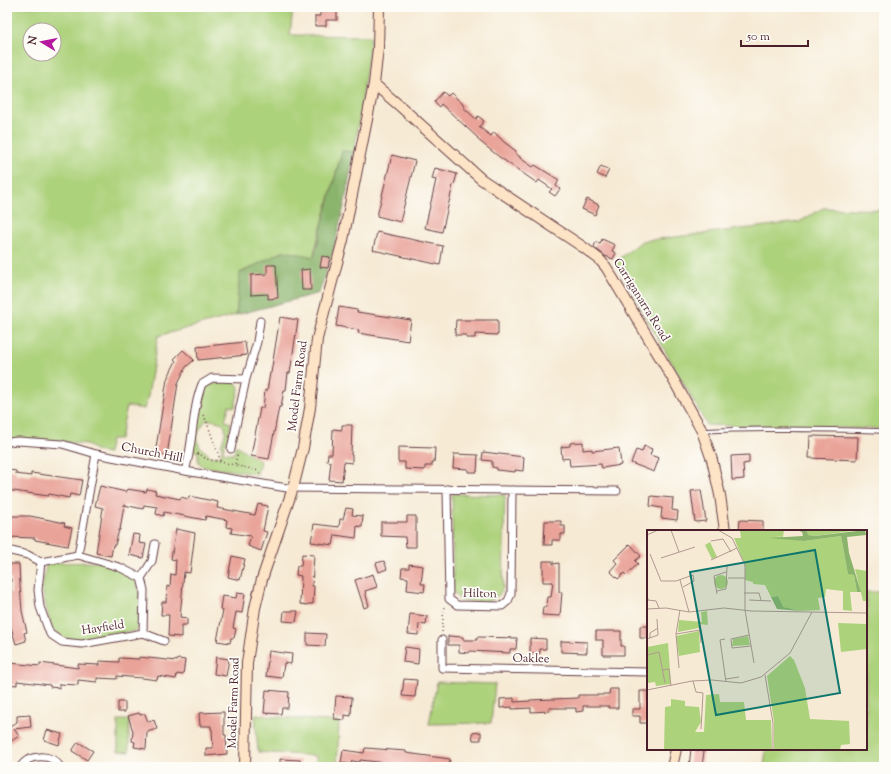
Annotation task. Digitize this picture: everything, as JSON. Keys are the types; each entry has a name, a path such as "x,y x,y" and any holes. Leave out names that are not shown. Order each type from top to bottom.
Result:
{"main road":[{"name":"Model Farm Road","path":"245,767 247,670 254,608 264,572 293,488 307,427 317,339 343,240 374,84 378,48 379,7"},
{"name":"Carriganarra Road","path":"374,84 481,179 599,259 612,276 673,379 702,432 712,460 720,495 725,530"},
{"path":"672,767 676,750"}],"street":[{"path":"234,450 246,380 257,342 260,321"},
{"path":"185,471 197,396 202,384 212,378 246,380"},
{"name":"Church Hill","path":"7,442 18,441 62,444 96,454 185,471 293,488"},
{"path":"78,555 96,454"},
{"path":"293,488 617,491"},
{"name":"Hilton","path":"447,489 449,599 457,605 502,606 508,601 511,594 512,490"},
{"path":"143,633 144,590 141,578 152,561 155,544"},
{"path":"7,550 28,555 41,562 78,555 119,568 141,578"},
{"name":"Hayfield","path":"41,562 38,590 40,607 50,634 62,642 82,644 143,633 164,641"},
{"name":"Oaklee","path":"442,640 442,668 647,672"},
{"path":"20,767 23,763 33,758 45,756 53,759 60,767"}],"lane":[{"path":"702,432 729,430 814,429 884,431"}],"path":[{"path":"195,410 202,413 206,420 221,462"},
{"path":"234,450 235,465"},
{"path":"189,452 201,455 206,459 259,471 259,483"},
{"path":"442,640 443,608 448,595"}],"green space":[{"path":"7,7 293,7 290,35 371,36 354,152 342,151 313,257 284,251 240,273 236,315 158,336 148,396 144,409 127,406 120,439 111,439 108,453 96,451 87,444 22,438 7,440"},
{"path":"342,151 354,152 345,202 333,252 319,293 236,315 240,273 284,251 314,257"},
{"path":"823,208 884,210 884,429 707,425 615,262 642,241 799,222"},
{"path":"232,381 238,385 239,389 235,407 229,406 225,421 231,423 223,452 234,454 235,446 237,446 260,461 257,474 204,467 198,462 198,452 193,451 203,391 209,385","holes":["206,420 221,423 224,426 225,433 221,444 222,450 220,456 211,457 201,448 197,437"]},
{"path":"452,494 505,495 503,588 499,595 491,601 479,602 460,600 453,592"},
{"path":"102,562 135,577 140,596 140,626 135,631 74,640 64,638 51,628 42,589 46,566 51,563"},
{"path":"867,592 884,592 884,767 764,767 766,750 867,750"},
{"path":"437,682 495,684 491,723 429,724"},
{"path":"255,715 339,722 337,767 316,767 316,756 258,752"},
{"path":"118,720 129,720 129,752 118,751"}],"building":[{"path":"320,7 337,7 337,20 326,20 326,26 315,26 315,16 320,16"},
{"path":"443,92 448,96 451,93 476,119 478,116 484,121 479,127 491,136 494,132 516,151 515,153 520,158 533,167 535,165 559,180 556,186 560,189 555,196 549,192 552,189 539,180 537,183 498,156 477,139 478,138 441,104 439,107 434,102"},
{"path":"392,155 415,161 400,222 377,216"},
{"path":"601,166 609,170 605,178 597,174"},
{"path":"435,168 457,174 442,232 425,228 436,180 432,179"},
{"path":"587,199 599,205 595,215 582,209"},
{"path":"377,232 443,246 440,265 373,250"},
{"path":"602,239 615,245 612,251 616,253 613,259 605,256 594,247 596,242 600,244"},
{"path":"322,256 330,257 328,268 320,267"},
{"path":"267,265 276,265 278,298 268,299 268,294 251,295 251,275 267,274"},
{"path":"310,269 311,290 302,290 301,270"},
{"path":"339,307 357,310 357,312 411,320 408,341 358,333 359,330 336,326"},
{"path":"280,317 298,320 290,373 288,373 286,390 284,390 281,407 279,407 269,459 251,456 260,408 263,408 265,390 267,391 271,373"},
{"path":"456,320 498,320 498,335 475,334 475,338 466,338 467,335 455,335"},
{"path":"245,342 247,355 198,360 197,347"},
{"path":"183,350 194,360 186,367 178,383 167,456 155,454 167,379 176,361 174,359"},
{"path":"342,425 352,425 352,463 344,462 342,481 329,480 331,462 327,461 328,454 332,454 333,429 342,430"},
{"path":"810,436 858,437 857,460 809,458"},
{"path":"583,442 583,450 592,449 592,451 619,448 621,465 602,468 601,464 570,466 569,458 562,459 561,447 570,446 570,443"},
{"path":"644,446 652,449 650,455 659,458 654,472 631,463 636,450 642,452"},
{"path":"398,447 435,448 434,463 432,463 432,466 425,466 425,470 405,469 405,462 398,462"},
{"path":"483,452 524,457 523,471 515,470 515,472 497,470 497,468 492,467 492,461 482,460"},
{"path":"454,454 478,455 477,472 468,472 468,469 453,468"},
{"path":"749,455 749,463 743,464 744,479 732,480 731,456"},
{"path":"9,470 16,471 16,474 31,476 31,473 82,480 79,496 70,494 69,498 49,494 48,496 7,490 7,474 9,474"},
{"path":"100,486 126,492 127,489 146,492 147,489 156,491 155,494 180,499 181,497 188,499 189,496 218,502 217,508 255,515 258,504 268,506 263,531 267,532 261,551 248,546 251,536 231,533 232,528 226,527 227,520 206,516 205,520 164,512 163,516 156,514 157,507 144,505 143,509 124,505 120,530 115,545 113,545 111,556 96,553 103,508 95,506"},
{"path":"701,490 706,521 695,522 691,491"},
{"path":"651,496 673,498 672,510 678,511 677,520 661,518 662,508 650,506"},
{"path":"346,508 353,509 352,515 363,516 362,527 357,526 356,538 335,535 333,545 311,542 314,524 339,527 340,519 343,519"},
{"path":"7,516 30,516 65,523 64,526 72,528 68,546 35,540 35,538 7,537"},
{"path":"407,516 416,516 416,547 406,547 405,537 381,536 381,522 407,522"},
{"path":"740,520 763,521 763,530 739,530"},
{"path":"545,521 561,521 561,526 565,526 565,534 561,534 561,540 552,540 552,545 544,545"},
{"path":"176,529 195,533 190,573 184,572 180,617 187,618 187,625 181,625 181,637 168,636 169,615 161,615 162,602 166,602 167,586 170,587 171,574 175,575 176,560 171,559"},
{"path":"133,534 140,535 139,543 146,544 143,558 129,555"},
{"path":"630,544 641,556 635,561 638,564 626,575 624,573 618,579 610,571 617,563 614,560"},
{"path":"302,554 314,555 312,586 314,586 313,604 308,605 300,604 301,576 296,575 297,566 301,566"},
{"path":"232,556 245,559 240,580 228,577"},
{"path":"384,561 387,569 379,572 376,563"},
{"path":"543,561 553,561 553,564 559,563 559,592 562,592 560,616 542,615 543,607 546,607 547,597 551,597 553,582 543,582"},
{"path":"8,564 19,564 22,611 27,632 24,633 26,641 16,644 9,621 8,593 11,593 11,579 8,579"},
{"path":"409,564 423,566 421,584 425,584 424,592 407,590 408,578 401,577 402,568 409,568"},
{"path":"373,574 377,587 365,591 369,606 364,608 355,580"},
{"path":"237,593 245,594 242,613 236,612 233,628 236,629 234,638 231,638 230,643 217,641 223,610 220,609 222,596 236,598"},
{"path":"284,611 298,611 296,622 283,621"},
{"path":"410,614 427,616 426,625 419,624 418,635 408,634"},
{"path":"640,626 647,626 647,638 640,638"},
{"path":"596,631 621,631 621,646 624,646 624,655 603,655 603,640 596,640"},
{"path":"307,633 326,634 325,646 307,645"},
{"path":"448,636 463,637 463,640 477,640 477,637 517,638 516,649 510,649 510,653 459,652 459,645 448,645"},
{"path":"530,638 546,639 546,649 540,649 540,653 530,653"},
{"path":"561,641 587,642 587,653 561,652"},
{"path":"405,647 419,649 418,664 403,662"},
{"path":"269,651 292,654 291,664 284,663 282,678 266,676"},
{"path":"139,657 177,661 178,659 185,660 183,675 177,674 176,679 158,676 157,680 117,676 117,679 97,678 97,682 78,680 78,685 59,684 59,688 50,687 50,685 17,681 17,685 7,684 10,663 40,666 40,663 78,668 78,664 99,665 99,661 119,662 119,658 139,659"},
{"path":"216,657 229,659 226,676 214,674"},
{"path":"404,679 417,680 415,697 402,696"},
{"path":"610,689 618,689 618,708 609,708 609,706 583,706 583,711 576,712 576,708 549,708 549,711 531,712 531,708 500,708 500,699 514,698 514,702 578,698 578,695 609,694"},
{"path":"266,690 289,692 288,708 282,708 281,714 264,713"},
{"path":"640,691 647,691 647,723 640,723 640,716 632,716 632,709 640,709"},
{"path":"336,696 352,697 351,716 345,715 345,720 334,719"},
{"path":"118,702 125,702 125,712 118,712"},
{"path":"224,712 224,735 226,735 227,754 206,756 206,748 213,748 212,729 211,726 200,726 199,713"},
{"path":"139,713 140,715 145,714 148,722 154,720 157,729 147,732 146,749 134,747 135,742 132,741 133,731 128,716"},
{"path":"30,715 31,727 14,729 19,736 7,744 7,729 17,722 17,716"},
{"path":"47,730 62,734 59,745 44,740"},
{"path":"481,732 481,740 473,740 472,733"},
{"path":"78,742 93,751 87,760 72,751"},
{"path":"365,748 406,751 406,753 450,759 449,767 423,767 360,760 360,762 352,761 351,764 341,763 343,750 364,753"},
{"path":"691,750 704,751 702,767 689,767"},
{"path":"280,759 300,760 300,767 280,767"}]}
